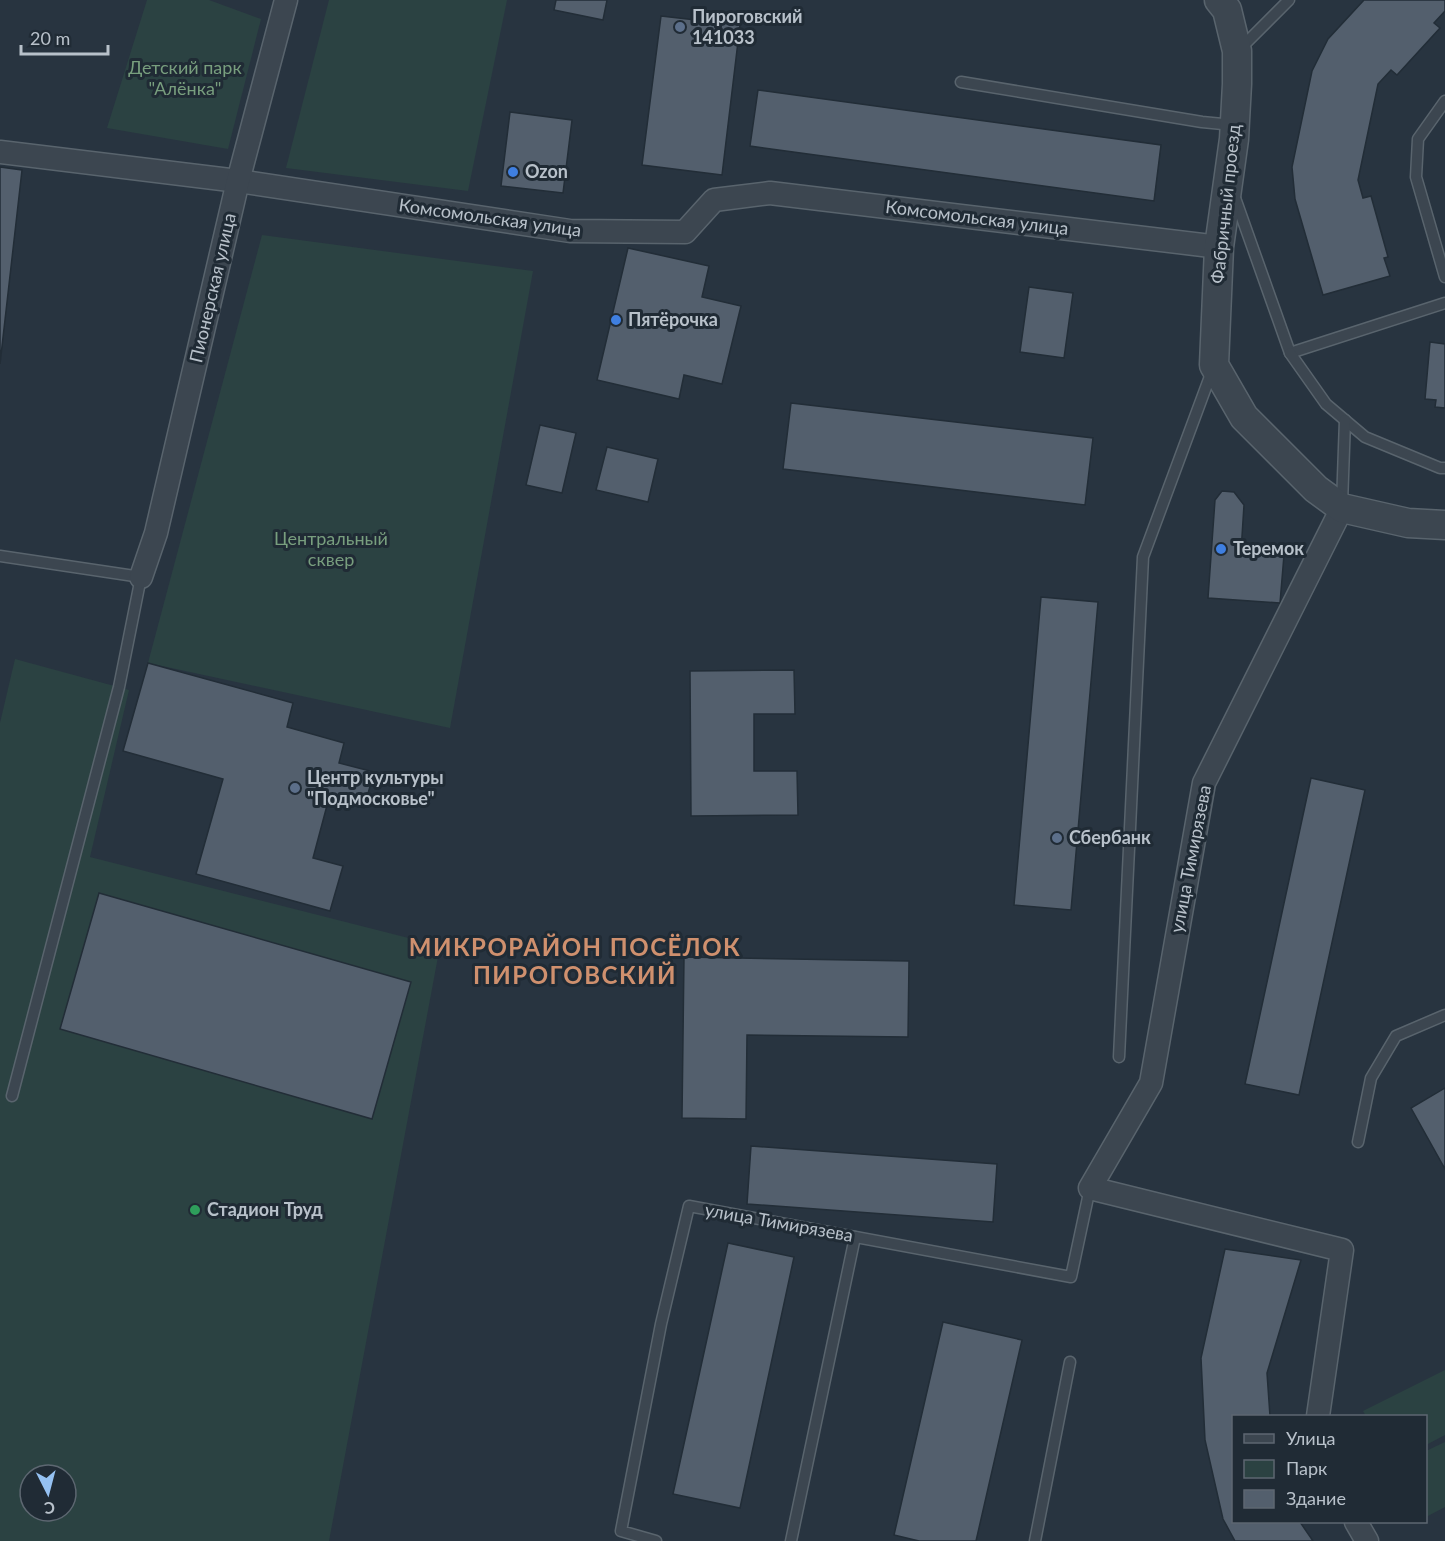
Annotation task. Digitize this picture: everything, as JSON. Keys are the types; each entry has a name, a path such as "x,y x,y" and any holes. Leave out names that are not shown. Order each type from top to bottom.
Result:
{"street":[{"name":"Пионерская улица","path":"141,577 156,533 238,182 286,0"},
{"name":"Фабричный проезд","path":"1214,365 1218,247 1235,125 1238,51 1227,10 1219,0"},
{"name":"Комсомольская улица","path":"0,152 238,182 570,231 685,232 714,200 770,193 1218,247"},
{"path":"1214,365 1244,417 1316,489 1341,508 1408,523 1445,525"},
{"name":"улица Тимирязева","path":"1090,1188 1151,1083 1204,783 1341,508"},
{"path":"1090,1188 1342,1250 1318,1415"},
{"path":"1357,1523 1367,1541"}],"lane":[{"path":"1238,51 1289,0"},
{"path":"961,82 1202,122 1235,125"},
{"path":"1445,101 1418,140 1416,177 1445,277"},
{"path":"1228,179 1290,353 1326,404 1365,438 1445,468"},
{"path":"1290,353 1445,303"},
{"path":"1119,1057 1143,556 1214,365"},
{"path":"1341,508 1345,420"},
{"path":"0,556 141,577 119,687 12,1096"},
{"path":"1358,1142 1371,1078 1396,1036 1445,1015"},
{"name":"улица Тимирязева","path":"656,1541 621,1531 661,1324 689,1206 1071,1277 1090,1188"},
{"path":"791,1541 855,1237"},
{"path":"1035,1541 1070,1362"}],"green space":[{"name":"Детский парк \"Алёнка\"","path":"147,0 209,0 261,19 228,149 107,128"},
{"path":"329,0 507,0 468,191 286,168"},
{"name":"Центральный сквер","path":"262,235 533,271 450,728 148,663"},
{"name":"Стадион Труд","path":"15,659 129,690 90,857 440,946 329,1541 0,1541 0,723"},
{"path":"1445,1370 1445,1435 1427,1444 1427,1415 1365,1415 1363,1411"},
{"path":"1445,1442 1445,1507 1427,1516 1427,1451"}],"building":[{"path":"556,0 607,0 603,20 554,10"},
{"path":"1364,0 1445,0 1445,11 1434,23 1440,28 1397,75 1391,70 1378,84 1358,180 1363,198 1371,196 1388,257 1384,258 1390,276 1323,295 1295,199 1292,167 1312,71 1328,39"},
{"path":"661,16 740,25 722,175 642,165"},
{"path":"758,90 1161,145 1154,201 750,146"},
{"path":"510,112 572,120 563,193 501,186"},
{"path":"0,167 22,170 0,364"},
{"path":"628,248 709,266 702,297 741,306 722,384 684,375 679,399 597,380"},
{"path":"1029,287 1073,293 1064,358 1020,352"},
{"path":"1430,342 1445,344 1445,408 1435,407 1436,400 1425,399"},
{"path":"791,403 1093,438 1085,505 783,469"},
{"path":"540,425 576,433 562,493 526,485"},
{"path":"607,447 658,459 648,502 596,490"},
{"path":"1222,491 1234,492 1244,505 1241,552 1284,555 1280,603 1208,598 1215,500"},
{"path":"1041,597 1098,602 1071,910 1014,905"},
{"name":"Центр культуры \"Подмосковье\"","path":"148,663 293,703 287,727 344,743 339,763 374,772 364,808 329,798 313,858 343,866 330,911 196,874 223,779 123,751"},
{"path":"794,670 795,714 754,714 754,771 797,771 798,815 691,816 690,671"},
{"path":"1311,778 1365,790 1299,1095 1245,1084"},
{"path":"99,893 411,982 372,1119 60,1029"},
{"path":"684,957 909,961 908,1037 747,1035 746,1119 682,1118"},
{"path":"1445,1088 1445,1169 1411,1108"},
{"path":"751,1146 997,1164 993,1222 747,1204"},
{"path":"728,1243 794,1257 740,1508 673,1494"},
{"path":"1225,1249 1301,1260 1267,1373 1270,1415 1232,1415 1232,1523 1301,1523 1313,1541 1235,1541 1223,1519 1205,1440 1201,1358"},
{"path":"943,1322 1022,1340 976,1541 919,1541 894,1535"}],"place":[{"name":"Пироговский 141033","path":"680,27"},
{"name":"Ozon","path":"513,172"},
{"name":"Пятёрочка","path":"616,320"},
{"name":"Теремок","path":"1221,549"},
{"name":"Центр культуры \"Подмосковье\"","path":"295,788"},
{"name":"Сбербанк","path":"1057,838"},
{"name":"Стадион Труд","path":"195,1210"}],"district":[{"name":"МИКРОРАЙОН ПОСЁЛОК ПИРОГОВСКИЙ","path":"575,962"}]}
